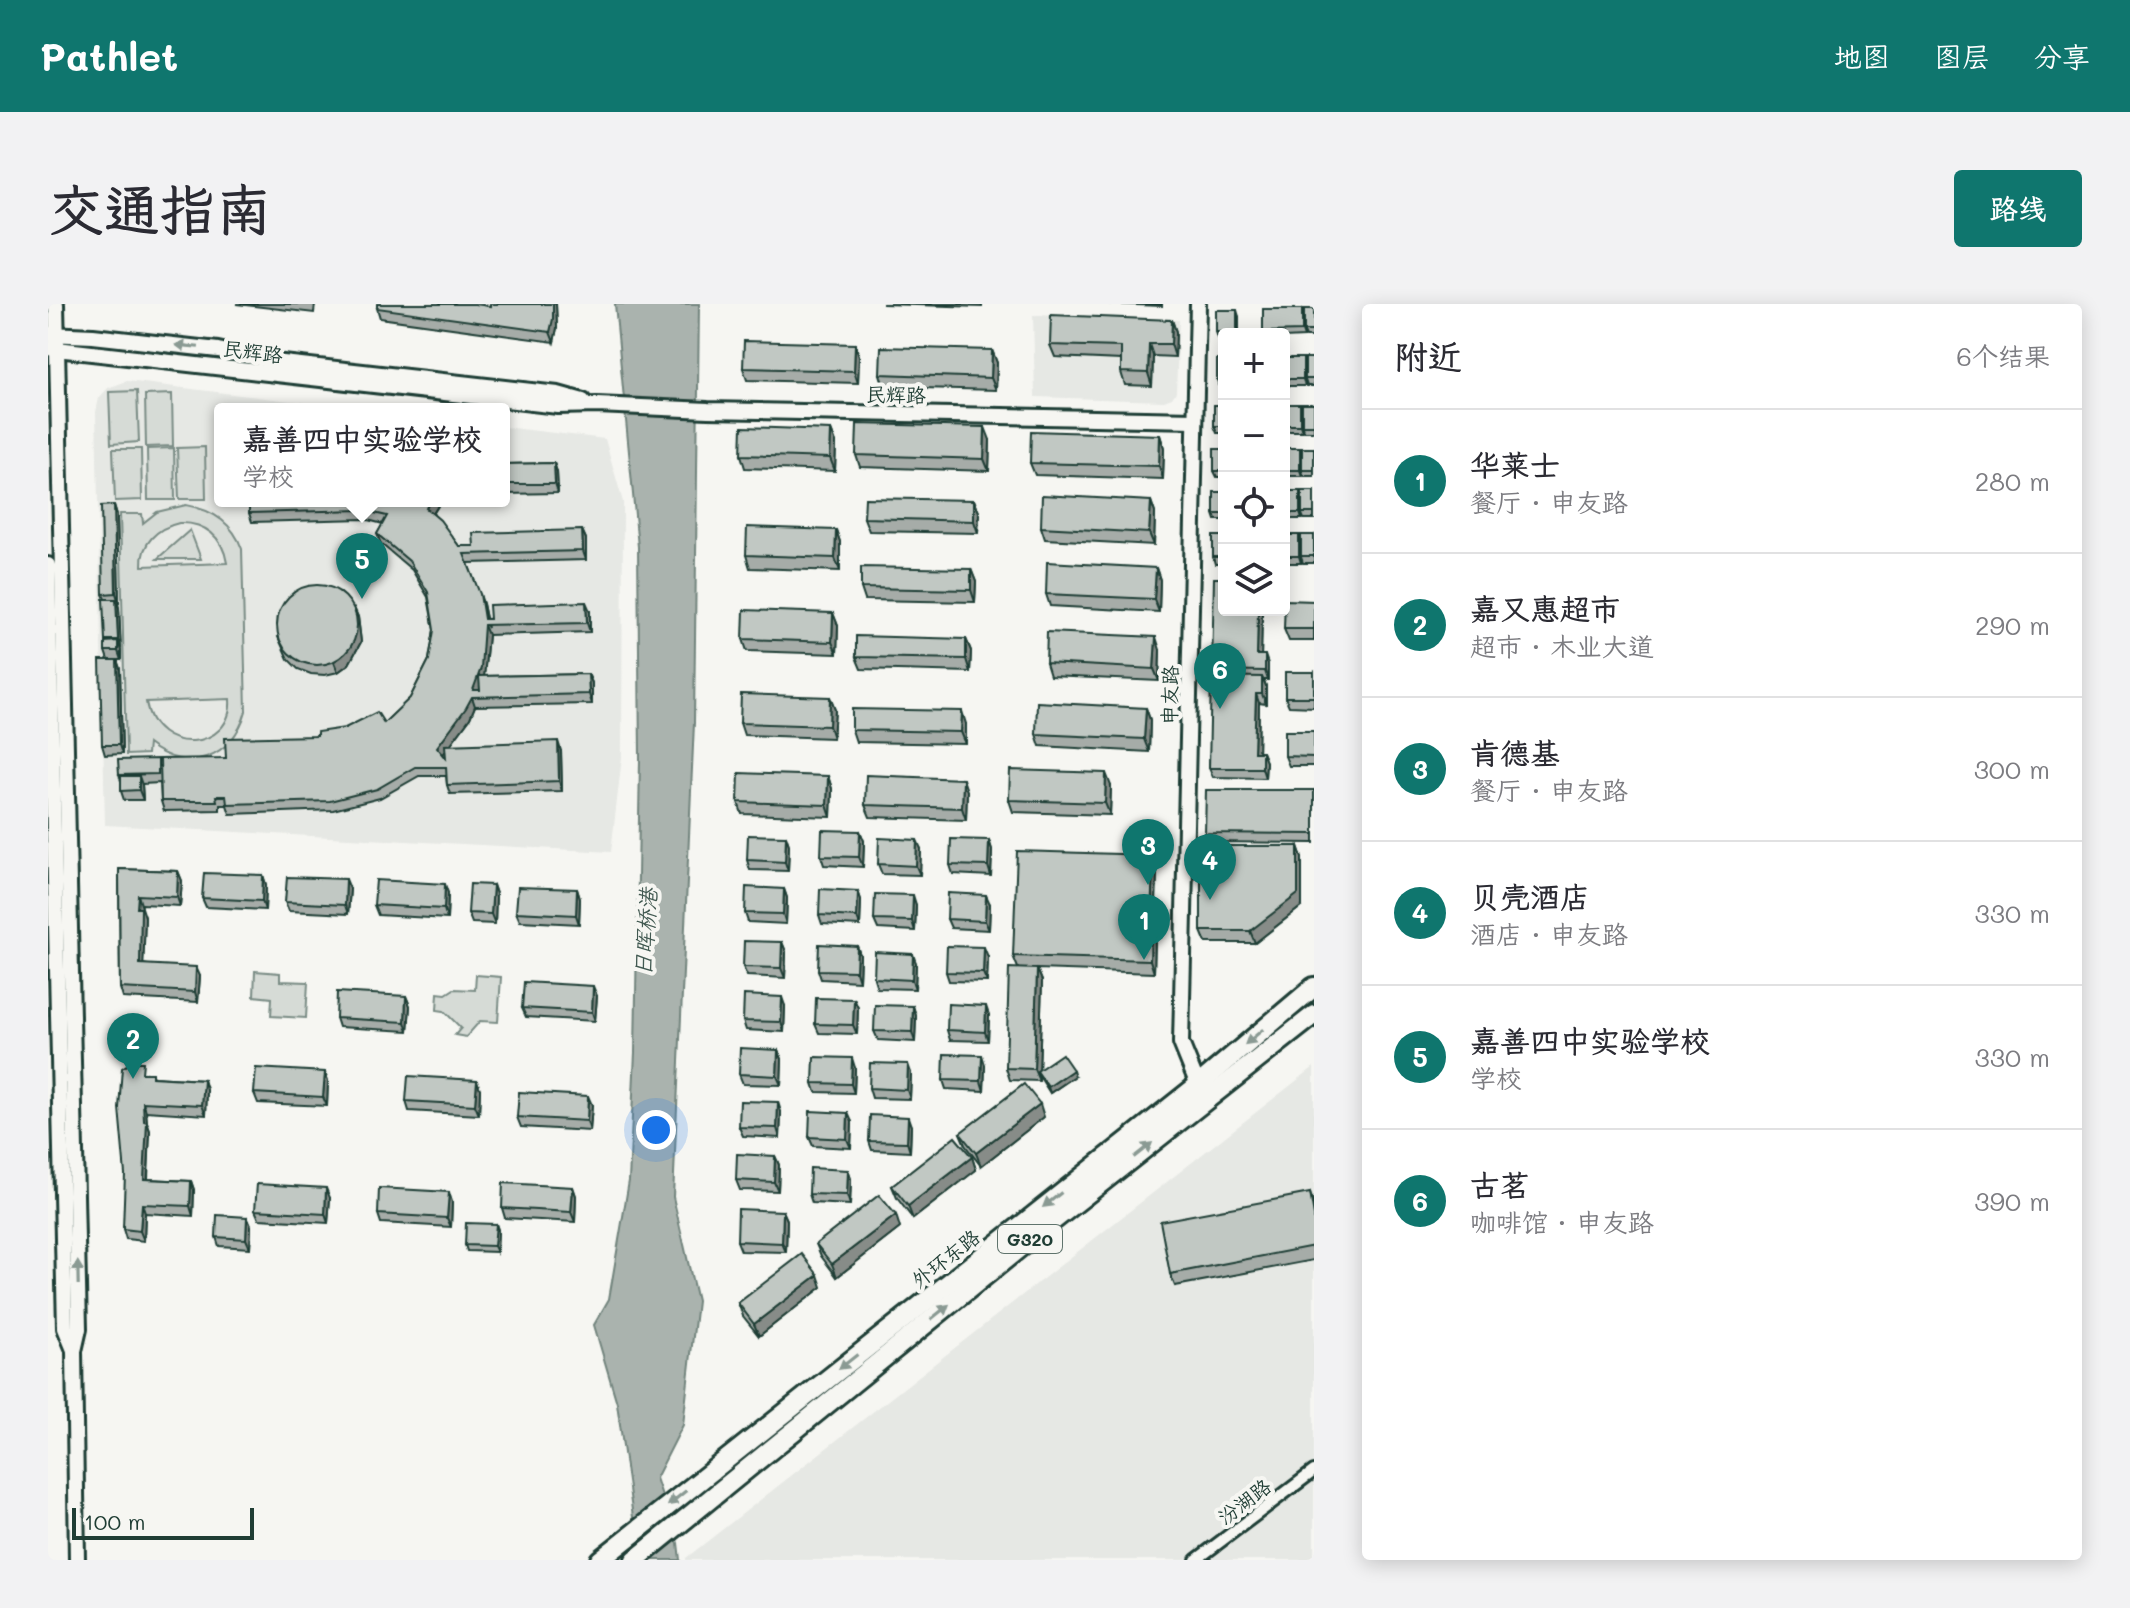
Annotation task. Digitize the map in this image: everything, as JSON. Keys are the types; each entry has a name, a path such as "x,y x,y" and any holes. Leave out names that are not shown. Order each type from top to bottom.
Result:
{"highway":[{"name":"外环东路","path":"600,1560 1198,1085 1314,987"},
{"name":"外环东路","path":"635,1560 1040,1231 1314,1015"}],"main road":[{"path":"56,304 52,341 79,1282 79,1329 74,1351 77,1560"},
{"name":"申友路","path":"1198,304 1181,1043 1198,1085"},
{"name":"民辉路","path":"52,341 558,406 1195,420"},
{"path":"48,565 65,1328 74,1351"}],"street":[{"name":"汾湖路","path":"1196,1560 1314,1471"}],"shaded area":[{"path":"1033,315 1179,320 1176,392 1164,401 1035,397"},
{"path":"127,381 306,403 214,403 214,507 510,507 510,428 605,439 623,502 622,757 611,852 105,825 96,412 99,398 108,388"},
{"path":"137,391 139,442 111,444 109,392"},
{"path":"172,394 173,446 146,447 145,395"},
{"path":"205,447 206,499 179,499 177,448"},
{"path":"174,448 175,500 148,500 147,449"},
{"path":"113,449 141,449 142,500 115,501"},
{"path":"186,505 205,510 227,525 242,549 246,711 231,740 207,757 193,760 178,759 148,744 147,754 126,755 120,514 142,514 143,523 157,512","holes":["179,523 205,528 217,539 227,563 142,566 144,550 152,538","230,699 228,716 220,729 208,738 193,741 163,732 152,720 146,702"]},
{"path":"190,530 201,559 157,559"},
{"path":"255,971 280,973 280,981 308,982 306,1018 271,1016 272,998 254,996"},
{"path":"476,975 501,977 498,1022 480,1021 466,1037 455,1035 461,1028 444,1011 437,1010 438,993 446,994 454,989 475,990"},
{"path":"1314,1067 1314,1560 686,1560 686,1558"}],"water":[{"name":"日晖桥港","path":"615,304 699,304 694,723 673,1197 697,1301 683,1425 656,1478 678,1543 680,1560 639,1560 617,1403 594,1325 609,1299 629,1181 635,1052 640,759 638,547"}],"building":[{"path":"377,304 553,304 553,319 550,332 377,308"},
{"path":"1263,309 1302,309 1302,331 1263,328"},
{"path":"1304,309 1314,309 1314,331 1304,331"},
{"path":"1216,310 1237,310 1237,328 1218,328 1216,332"},
{"path":"1051,315 1172,320 1171,344 1149,344 1148,373 1121,372 1121,347 1050,345"},
{"path":"744,341 855,344 854,371 743,368"},
{"path":"881,347 992,350 991,378 880,374"},
{"path":"1290,358 1303,358 1303,379 1290,379"},
{"path":"1305,358 1314,358 1314,379 1305,379"},
{"path":"1290,404 1300,404 1300,425 1290,425"},
{"path":"1302,404 1314,404 1314,425 1302,425"},
{"path":"1214,405 1218,405 1218,426 1214,426"},
{"path":"857,424 985,427 984,459 856,455"},
{"path":"742,427 831,430 830,458 741,455"},
{"path":"1031,431 1160,435 1159,466 1030,463"},
{"path":"1290,448 1300,448 1300,470 1290,470"},
{"path":"1302,448 1314,448 1314,470 1302,470"},
{"path":"1214,449 1218,449 1218,471 1214,471"},
{"path":"554,463 555,484 510,484 510,464"},
{"path":"1290,491 1300,491 1300,513 1290,513"},
{"path":"1302,491 1314,491 1314,513 1302,513"},
{"path":"1214,492 1218,492 1218,514 1214,514"},
{"path":"1042,495 1151,501 1149,533 1041,527"},
{"path":"865,498 974,500 974,521 864,518"},
{"path":"114,505 116,593 103,594 101,506"},
{"path":"249,507 427,507 459,546 474,546 473,533 582,530 583,551 464,554 480,594 484,619 490,619 489,605 586,602 587,623 484,625 481,668 473,690 480,690 479,676 588,674 589,694 472,697 437,747 446,758 445,745 558,741 559,781 447,785 446,767 415,767 377,789 330,801 227,804 226,796 216,796 217,801 161,801 160,759 226,758 225,738 317,736 317,732 345,728 377,712 384,723 410,698 429,660 434,630 428,592 409,561 377,534 387,516 361,510 249,513"},
{"path":"747,527 836,530 835,558 746,555"},
{"path":"1290,535 1299,535 1299,556 1290,556"},
{"path":"1301,535 1314,535 1314,556 1301,556"},
{"path":"1213,536 1218,536 1218,557 1213,557"},
{"path":"1047,562 1156,568 1154,599 1046,594"},
{"path":"861,567 971,569 971,590 861,588"},
{"path":"1214,578 1218,578 1218,616 1258,616 1257,655 1265,655 1265,671 1212,670"},
{"path":"317,585 332,588 345,597 354,610 357,625 354,640 345,653 332,662 317,665 302,662 289,653 280,640 277,625 280,610 289,597 302,588"},
{"path":"103,599 116,599 118,640 105,640"},
{"path":"1290,600 1314,601 1314,629 1284,629 1284,616 1290,616"},
{"path":"744,610 833,613 832,642 743,639"},
{"path":"1047,632 1156,637 1154,669 1046,663"},
{"path":"856,636 966,639 966,659 856,657"},
{"path":"118,641 118,651 105,651 105,642"},
{"path":"100,660 117,660 119,745 102,745"},
{"path":"1285,672 1314,672 1314,697 1285,697"},
{"path":"1211,676 1262,677 1262,694 1256,694 1254,752 1262,752 1262,768 1209,768"},
{"path":"741,694 830,697 829,726 740,723"},
{"path":"1037,702 1146,708 1144,739 1036,734"},
{"path":"852,709 962,711 961,732 852,730"},
{"path":"1285,731 1314,731 1314,757 1285,756"},
{"path":"158,759 158,774 119,775 118,760"},
{"path":"1010,770 1106,773 1105,803 1009,800"},
{"path":"739,773 828,776 827,805 738,802"},
{"path":"866,775 963,779 962,808 865,805"},
{"path":"121,776 139,776 139,790 121,791"},
{"path":"1206,790 1314,790 1314,834 1205,833"},
{"path":"822,830 860,831 859,857 821,856"},
{"path":"748,835 786,836 785,862 747,860"},
{"path":"879,838 917,840 916,866 878,864"},
{"path":"951,839 989,840 988,866 950,865"},
{"path":"1201,846 1298,846 1298,894 1250,931 1201,931"},
{"path":"1017,851 1153,855 1150,960 1013,956"},
{"path":"119,869 178,871 177,897 138,895 137,908 141,908 140,964 196,967 195,992 120,988"},
{"path":"204,873 263,875 262,901 202,898"},
{"path":"287,877 346,879 345,905 285,902"},
{"path":"376,880 445,884 444,909 374,905"},
{"path":"470,884 493,885 491,914 468,913"},
{"path":"518,887 577,889 576,915 516,912"},
{"path":"746,887 784,889 783,914 745,913"},
{"path":"820,889 858,891 857,917 819,915"},
{"path":"948,893 986,895 985,921 947,919"},
{"path":"875,894 913,895 912,921 874,920"},
{"path":"744,941 782,942 781,968 743,967"},
{"path":"819,944 857,946 856,971 818,970"},
{"path":"947,946 984,947 983,973 946,972"},
{"path":"875,952 913,954 912,980 874,978"},
{"path":"1009,968 1037,969 1034,1069 1006,1068"},
{"path":"524,982 593,986 592,1012 522,1008"},
{"path":"337,992 406,996 405,1022 336,1018"},
{"path":"744,995 782,997 781,1022 743,1021"},
{"path":"816,998 854,999 853,1025 815,1024"},
{"path":"948,1004 986,1006 985,1032 947,1030"},
{"path":"875,1005 913,1006 912,1032 874,1031"},
{"path":"740,1048 778,1050 777,1076 739,1074"},
{"path":"944,1054 982,1055 981,1081 943,1080"},
{"path":"1062,1054 1073,1070 1048,1087 1037,1071"},
{"path":"814,1057 852,1058 851,1084 813,1083"},
{"path":"131,1062 143,1062 142,1073 152,1073 152,1077 204,1080 202,1105 143,1102 144,1121 147,1122 144,1179 191,1181 190,1206 142,1204 140,1231 123,1229 125,1174 119,1108 122,1068"},
{"path":"870,1063 908,1064 907,1090 869,1088"},
{"path":"256,1068 325,1072 323,1097 254,1093"},
{"path":"408,1076 477,1080 475,1105 406,1101"},
{"path":"1024,1084 1040,1104 976,1153 960,1133"},
{"path":"519,1092 588,1096 587,1121 517,1117"},
{"path":"740,1101 778,1102 777,1128 739,1127"},
{"path":"810,1111 848,1113 847,1139 809,1137"},
{"path":"870,1115 908,1117 907,1142 869,1141"},
{"path":"955,1137 972,1157 908,1206 892,1186"},
{"path":"737,1154 775,1156 774,1182 736,1180"},
{"path":"810,1168 848,1170 847,1195 809,1194"},
{"path":"503,1183 573,1187 571,1212 502,1208"},
{"path":"257,1184 326,1188 325,1214 255,1210"},
{"path":"379,1188 449,1192 447,1218 378,1214"},
{"path":"1310,1193 1314,1246 1170,1274 1160,1221"},
{"path":"879,1195 896,1215 832,1264 816,1244"},
{"path":"738,1209 783,1211 782,1243 737,1241"},
{"path":"217,1215 247,1217 246,1239 216,1237"},
{"path":"466,1223 496,1224 494,1246 465,1245"},
{"path":"802,1254 818,1275 754,1324 738,1303"}],"place":[{"name":"嘉善四中实验学校","path":"362,599"},
{"name":"古茗","path":"1220,709"},
{"name":"肯德基","path":"1148,885"},
{"name":"贝壳酒店","path":"1210,900"},
{"name":"华莱士","path":"1144,960"},
{"name":"嘉又惠超市","path":"133,1079"}]}
